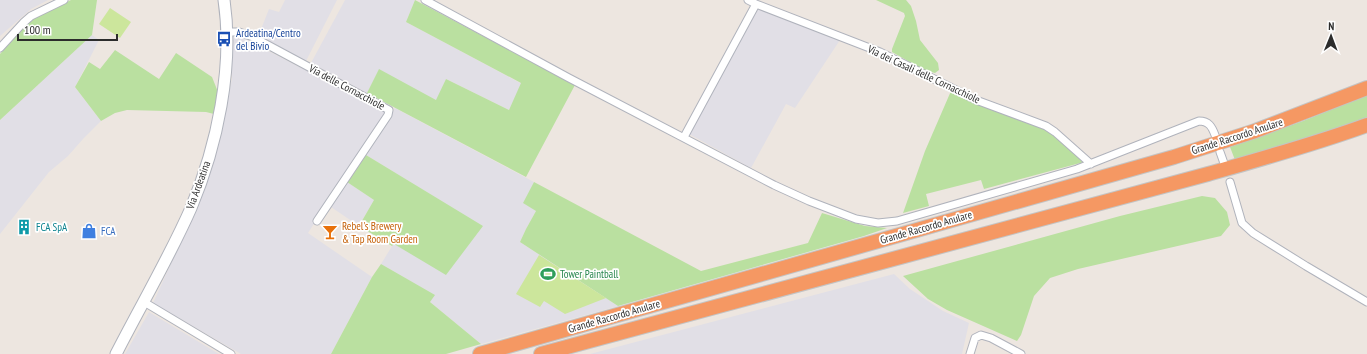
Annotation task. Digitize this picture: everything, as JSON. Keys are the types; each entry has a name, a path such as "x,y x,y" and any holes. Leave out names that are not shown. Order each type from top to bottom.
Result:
{"highway":[{"name":"Grande Raccordo Anulare","path":"480,354 1174,157 1262,129 1367,88"},
{"name":"Grande Raccordo Anulare","path":"541,354 1208,174 1326,140 1367,125"}],"main road":[{"name":"Via Ardeatina","path":"116,354 168,257 186,219 206,164 216,129 224,88 227,60 227,32 223,3"}],"street":[{"path":"0,48 31,16 64,0"},
{"path":"425,0 569,78 774,185 809,201 856,219 878,223 920,216 1042,180 1091,164 1199,121 1210,124 1215,135"},
{"name":"Via dei Casali delle Cornacchiole","path":"748,0 880,52 976,100 1046,126 1055,132 1091,164"},
{"path":"684,137 756,4"},
{"name":"Via delle Cornacchiole","path":"227,32 237,32 248,35 389,110 388,115 317,222"},
{"path":"1220,152 1225,166"},
{"path":"1230,182 1242,223 1253,233 1367,302"},
{"path":"144,302 231,354"},
{"path":"970,354 975,338 981,335 991,338 1021,354"}],"shaded area":[{"path":"0,0 48,0 31,9 0,36"},
{"path":"285,0 337,0 306,61 258,37 269,9 279,12"},
{"path":"345,0 415,0 406,22 522,84 509,110 446,79 437,101 379,70 367,93 311,63"},
{"path":"758,8 840,40 795,108 786,104 751,168 689,134"},
{"path":"92,35 99,40 75,87 101,121 68,156 49,172 0,234 0,120"},
{"path":"239,36 382,109 385,113 308,233 372,277 331,354 241,354 153,303 189,224 225,108 232,79 231,37"},
{"path":"395,108 534,182 524,203 536,211 520,242 618,306 481,344 430,302 434,295 381,264 394,243 482,226 366,155"},
{"path":"347,182 374,200 359,226 331,207"},
{"path":"894,274 910,289 943,311 969,323 962,354 590,354"},
{"path":"149,312 219,354 125,354"}],"green space":[{"path":"71,0 97,0 92,35 0,120 0,54 30,20"},
{"path":"415,0 575,85 526,177 367,93 379,69 436,100 446,79 509,110 521,83 406,22"},
{"path":"876,0 906,0 911,6 920,40 938,63 939,70 935,73 924,70 892,52 905,16 904,13"},
{"path":"110,8 131,22 120,38 99,24"},
{"path":"115,50 159,79 176,53 212,77 218,92 214,114 206,112 127,110 115,113 101,121 75,87 89,62 100,69"},
{"path":"951,91 1047,129 1084,162 984,189 981,180 926,194 929,206 903,213 925,151"},
{"path":"1367,95 1367,117 1320,135 1235,160 1230,147 1303,121"},
{"path":"366,155 483,226 446,275 394,244 392,246 359,226 374,200 347,182"},
{"path":"534,182 701,271 808,243 822,213 865,226 887,228 864,236 618,306 520,242 536,211 523,203"},
{"path":"1202,196 1215,198 1227,212 1230,225 1221,236 1078,269 1050,278 1034,296 1021,335 1017,341 947,310 928,299 903,276 1120,216"},
{"name":"Tower Paintball","path":"539,255 606,298 565,314 544,301 540,307 516,294"},
{"path":"381,264 435,295 430,302 481,344 446,354 331,354 372,277"}],"place":[{"name":"Ardeatina/Centro del Bivio","path":"224,39"},
{"name":"FCA SpA","path":"24,227"},
{"name":"FCA","path":"89,231"},
{"name":"Rebel's Brewery & Tap Room Garden","path":"330,232"},
{"name":"Tower Paintball","path":"548,274"}]}
